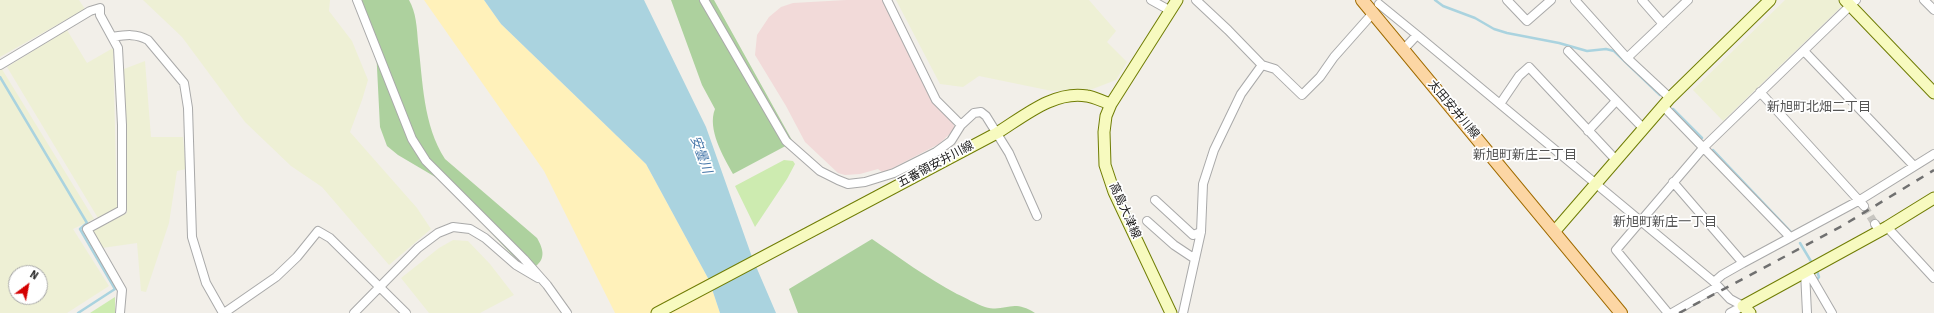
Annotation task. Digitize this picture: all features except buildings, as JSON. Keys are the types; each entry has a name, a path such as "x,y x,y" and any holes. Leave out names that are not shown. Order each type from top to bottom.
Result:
{"main road":[{"path":"1110,104 1177,0"},
{"name":"太田安井川線","path":"1362,0 1376,7 1403,50 1621,313"},
{"path":"1554,232 1667,102 1770,0"},
{"path":"1850,2 1934,93"},
{"name":"五番領安井川線","path":"657,313 997,133 1044,104 1066,96 1087,96 1110,104"},
{"name":"高島大津線","path":"1110,104 1106,116 1104,132 1105,165 1114,192 1171,313"},
{"path":"1746,309 1806,271 1934,198"}],"street":[{"path":"357,0 412,139 426,161 542,280 567,313"},
{"path":"704,0 786,141 820,171 848,184 864,182 894,173 936,152 951,141 967,117 974,113 980,112 986,116 1009,154 1037,216"},
{"path":"887,0 936,100 961,125"},
{"path":"1151,0 1170,10"},
{"path":"1196,0 1262,65 1275,69 1302,95 1320,77 1334,57 1376,7 1417,35 1596,183 1716,284 1730,298 1746,309"},
{"path":"1507,0 1527,21 1551,0"},
{"path":"1576,0 1667,102 1704,147 1790,237"},
{"path":"1642,0 1663,24"},
{"path":"1627,58 1688,0"},
{"path":"1924,0 1934,10"},
{"path":"1668,313 1616,250 1704,147 1804,51 1850,2"},
{"path":"0,65 90,11 100,8 100,15 118,48 122,125 122,210 87,229 122,290 120,313"},
{"path":"112,37 129,34 141,36 148,40 184,83 188,108 192,237 206,283 224,313 276,277 297,257 318,230 330,238 406,313"},
{"path":"1403,50 1417,35"},
{"path":"1568,51 1643,128"},
{"path":"1804,51 1914,166"},
{"path":"1183,313 1201,232 1203,184 1214,150 1241,94 1262,65"},
{"path":"1500,104 1519,76 1529,67 1616,160"},
{"path":"1760,92 1862,203"},
{"path":"1588,131 1616,101"},
{"path":"1672,313 1716,284 1722,275 1790,237 1794,237 1862,203 1914,166 1934,154"},
{"path":"1673,182 1743,263"},
{"path":"1155,200 1193,236 1201,232"},
{"path":"1147,221 1174,245 1195,259"},
{"path":"354,313 418,248 438,233 453,228 470,229 485,238 516,265 542,280"},
{"path":"1881,228 1934,278"},
{"path":"1806,271 1807,313"},
{"path":"1806,271 1832,313"},
{"path":"1730,313 1746,309"}],"shaded area":[{"path":"846,0 884,0 935,104 953,123 955,129 939,144 883,173 878,169 860,174 845,175 838,173 805,142 786,106 755,55 757,35 769,17 781,7 793,3"}],"green space":[{"path":"0,0 79,0 85,9 0,57"},
{"path":"143,0 330,0 329,11 352,41 368,80 350,132 417,208 431,229 389,265 322,187 291,166 245,122 182,37"},
{"path":"355,0 409,0 416,20 425,103 432,132 438,146 445,159 537,238 542,251 542,258 533,268 524,265 512,255 454,193 437,178 398,155 387,146 380,127 376,48"},
{"path":"671,0 714,0 793,142 733,174 717,142 713,125 715,109 702,85"},
{"path":"896,0 1089,0 1116,31 1107,42 1127,62 1116,80 1090,90 1052,91 979,76 963,87 940,84"},
{"path":"1785,0 1838,0 1843,5 1723,121 1693,90"},
{"path":"67,30 87,63 113,48 117,208 98,218 7,67"},
{"path":"145,61 151,137 183,137 186,169 177,171 169,223 146,292 141,291 137,243 102,248 93,231 127,213 124,69"},
{"path":"0,66 94,219 73,229 109,286 67,313 0,313"},
{"path":"784,160 793,161 795,164 787,179 755,227 735,186"},
{"path":"872,239 935,281 978,304 992,308 1014,306 1027,309 1035,313 798,313 789,289"},
{"path":"453,240 468,241 490,264 514,295 480,313 429,313 401,278 439,248"},
{"path":"115,297 115,313 90,313"}],"sand":[{"path":"424,0 484,0 501,24 646,164 709,280 720,313 615,313 544,171"}],"water":[{"name":"安曇川","path":"484,0 644,0 706,127 752,257 776,313 720,313 709,280 646,164 501,24"}],"waterway":[{"path":"1435,0 1443,6 1475,18 1494,29 1507,33 1559,43 1587,51 1606,49 1614,51 1660,95"},
{"path":"0,77 87,223 80,229 115,289 78,313"},
{"path":"1673,109 1702,138"},
{"path":"1713,150 1791,232"},
{"path":"1800,243 1812,263"},
{"path":"1816,281 1819,277 1817,271"}],"tunnel":[{"path":"1864,206 1875,224"}],"railway":[{"path":"1679,313 1842,226 1934,170"}],"district":[{"name":"新旭町北畑二丁目","path":"1819,108"},
{"name":"新旭町新庄二丁目","path":"1525,156"},
{"name":"新旭町新庄一丁目","path":"1665,223"}]}
